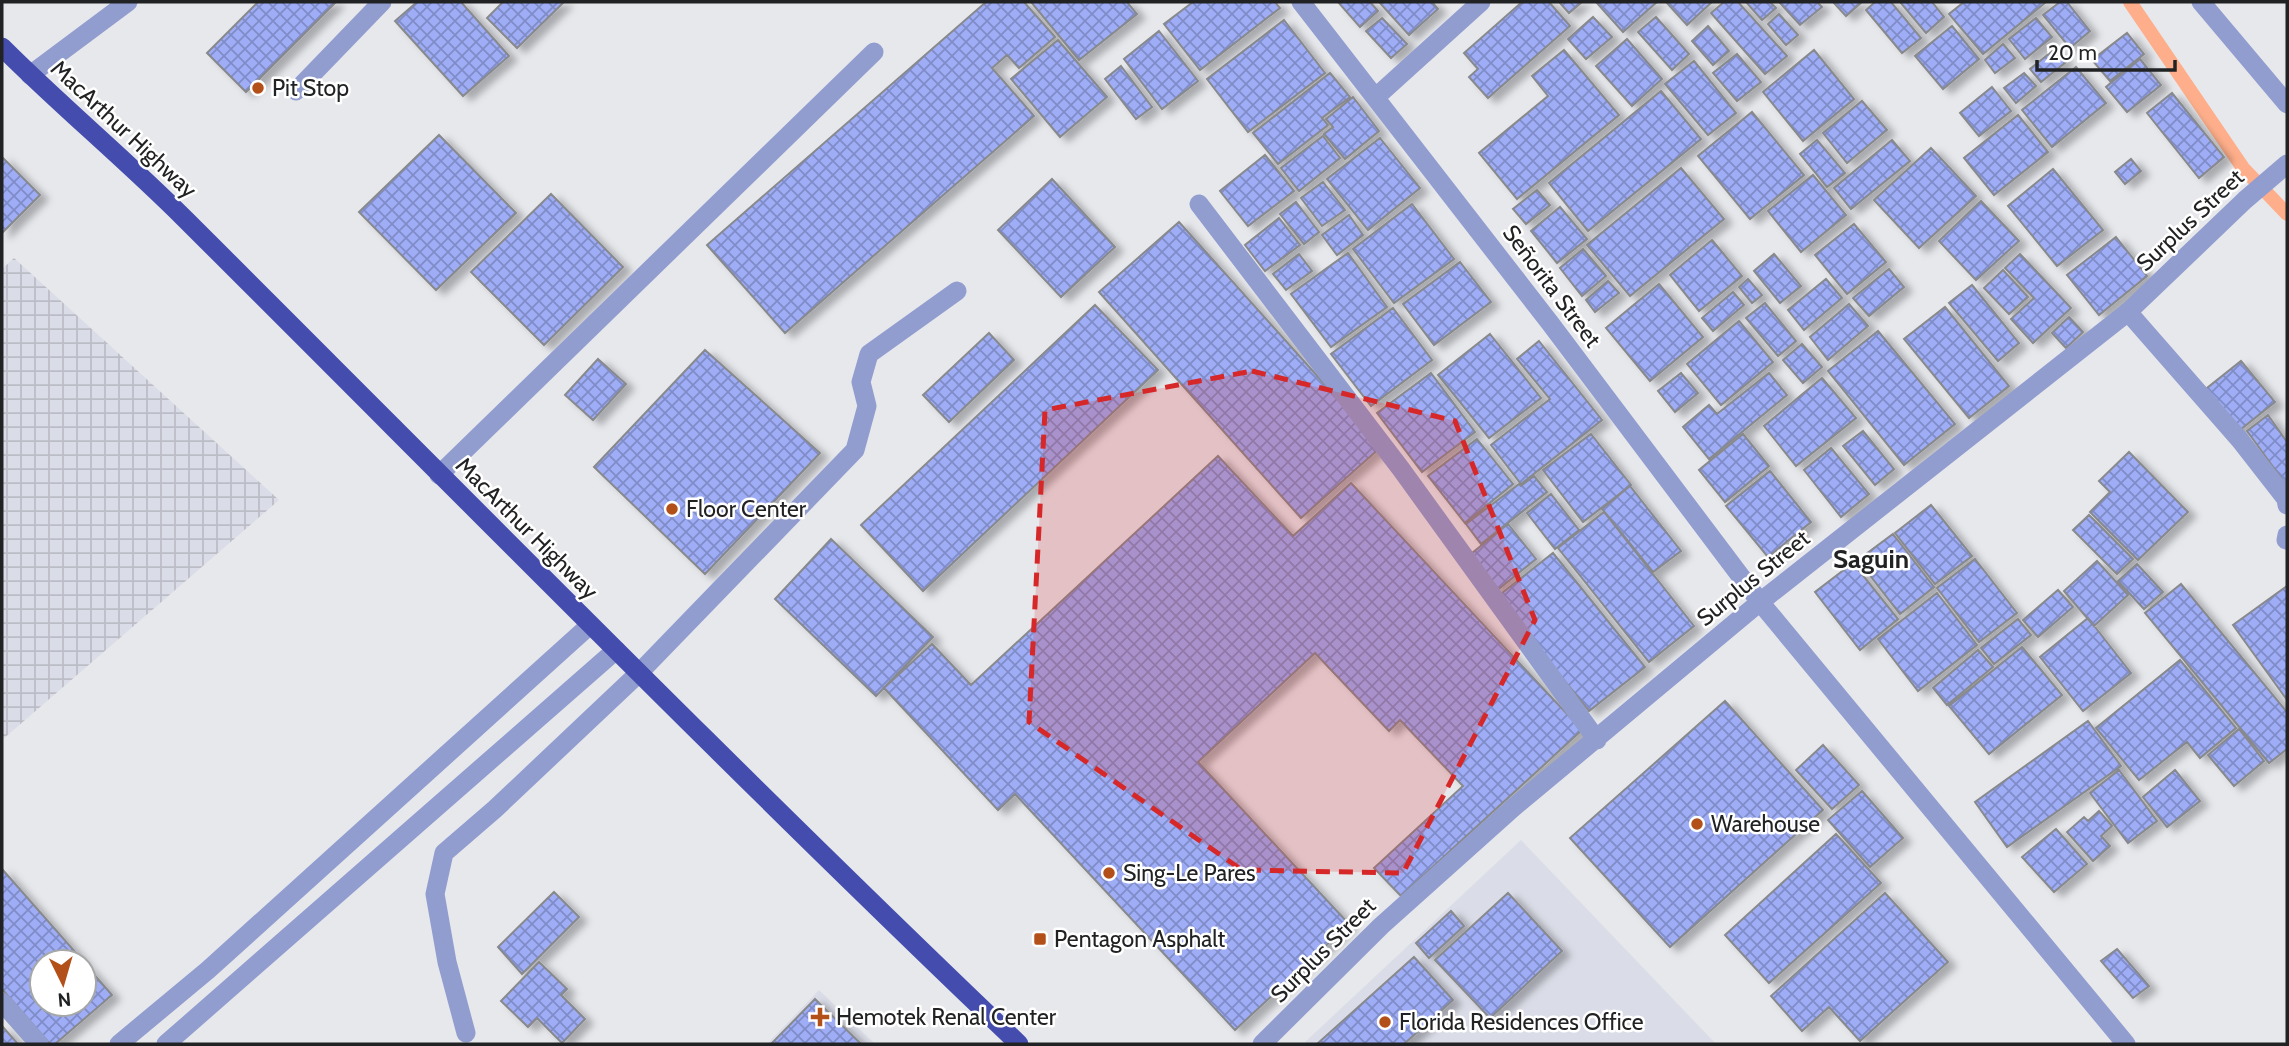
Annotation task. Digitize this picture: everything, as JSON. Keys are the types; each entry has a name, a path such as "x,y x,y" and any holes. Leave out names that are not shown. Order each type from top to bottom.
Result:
{"highway":[{"name":"MacArthur Highway","path":"2,47 181,215 590,625 1019,1044"}],"street":[{"path":"30,75 128,2"},
{"path":"296,91 382,2"},
{"name":"Señorita Street","path":"1301,2 1760,602 2126,1044"},
{"path":"1376,97 1481,2"},
{"path":"2201,2 2287,104"},
{"path":"439,475 874,52"},
{"name":"Surplus Street","path":"1262,1044 1381,926 1514,807 1760,602 2128,312 2245,200 2287,164"},
{"path":"1199,204 1401,469 1597,740"},
{"path":"466,1033 447,962 435,894 444,853 495,809 639,673 855,450 867,406 861,382 869,354 957,291"},
{"path":"2128,312 2241,440 2286,499 2287,505"},
{"path":"120,1044 208,970 590,625"},
{"path":"166,1044 616,650"},
{"path":"2,1002 39,1044"}],"highlighted area":[{"path":"1252,371 1455,421 1535,620 1403,873 1242,870 1029,722 1045,410"}],"shaded area":[{"path":"14,258 279,500 2,740 2,269"},
{"path":"1521,840 1716,1044 1303,1044"},
{"name":"Hemotek Renal Center","path":"819,990 875,1044 767,1044"}],"building":[{"path":"258,2 336,2 246,92 207,53"},
{"path":"417,2 461,2 509,56 463,96 395,21"},
{"path":"503,2 564,2 517,48 487,18"},
{"path":"986,2 1024,2 1055,37 1019,68 1007,55 992,68 1034,116 785,333 707,245"},
{"path":"1031,2 1127,2 1137,14 1079,60"},
{"path":"1193,2 1275,2 1280,8 1200,70 1164,24"},
{"path":"1338,2 1370,2 1378,11 1360,27"},
{"path":"1379,2 1432,2 1438,9 1409,35"},
{"path":"1522,2 1549,2 1570,26 1488,98 1469,77 1478,69 1464,53"},
{"path":"1559,2 1582,2 1569,13"},
{"path":"1596,2 1657,2 1623,32"},
{"path":"1666,2 1712,2 1687,25"},
{"path":"1724,2 1738,2 1787,56 1765,74 1711,13"},
{"path":"1746,2 1770,2 1776,8 1762,20"},
{"path":"1779,2 1817,2 1822,7 1800,25"},
{"path":"1833,2 1862,2 1846,16"},
{"path":"1875,2 1891,2 1921,38 1902,53 1866,10"},
{"path":"1900,2 1932,2 1944,17 1926,33"},
{"path":"1964,2 2046,2 1983,54 1949,14"},
{"path":"2060,2 2067,2 2090,31 2070,48 2043,15"},
{"path":"1779,14 1798,35 1786,45 1768,24"},
{"path":"1593,17 1612,37 1586,59 1568,39"},
{"path":"1656,17 1689,54 1672,70 1638,32"},
{"path":"1382,18 1407,44 1391,58 1366,31"},
{"path":"2036,18 2052,37 2025,59 2009,39"},
{"path":"1284,20 1325,73 1248,132 1207,79"},
{"path":"1708,26 1729,51 1713,65 1692,41"},
{"path":"1952,26 1979,59 1943,89 1915,56"},
{"path":"1159,31 1198,81 1162,109 1124,59"},
{"path":"2127,33 2144,54 2110,81 2092,60"},
{"path":"1627,39 1662,79 1632,106 1596,66"},
{"path":"1058,40 1107,97 1060,137 1011,79"},
{"path":"2003,44 2015,58 1995,73 1985,60"},
{"path":"2055,49 2066,62 2041,82 2030,69"},
{"path":"1564,50 1619,115 1517,199 1479,153 1548,96 1532,76"},
{"path":"1814,50 1854,99 1803,141 1763,92"},
{"path":"1737,54 1761,82 1737,101 1713,73"},
{"path":"2140,59 2161,85 2127,112 2106,87"},
{"path":"1694,61 1736,113 1708,135 1665,84"},
{"path":"1121,66 1152,107 1136,119 1105,79"},
{"path":"2076,67 2106,103 2052,147 2022,110"},
{"path":"1330,73 1350,97 1322,118 1328,125 1278,164 1253,133"},
{"path":"2024,73 2036,86 2016,103 2004,88"},
{"path":"1992,87 2011,111 1979,136 1960,113"},
{"path":"1661,91 1701,139 1588,231 1549,183"},
{"path":"2172,93 2224,157 2199,178 2147,113"},
{"path":"1353,97 1379,131 1345,159 1324,134 1333,127 1326,119"},
{"path":"1862,101 1887,130 1847,163 1823,133"},
{"path":"1752,112 1804,175 1750,219 1698,156"},
{"path":"2018,115 2048,152 1994,195 1964,158"},
{"path":"439,135 516,213 436,290 359,212"},
{"path":"1323,136 1340,158 1299,191 1281,168"},
{"path":"1380,138 1420,188 1368,230 1327,179"},
{"path":"1817,140 1845,173 1827,187 1800,154"},
{"path":"1892,140 1910,161 1851,209 1834,188"},
{"path":"1931,148 1976,196 1919,248 1874,200"},
{"path":"1265,155 1294,191 1248,226 1220,191"},
{"path":"2,157 40,195 2,233"},
{"path":"2131,159 2141,171 2125,184 2115,172"},
{"path":"1681,168 1724,219 1630,296 1587,245"},
{"path":"2053,169 2103,230 2057,266 2008,206"},
{"path":"1813,175 1846,215 1801,252 1768,211"},
{"path":"1052,179 1115,247 1061,297 998,230"},
{"path":"1323,182 1345,210 1322,226 1301,198"},
{"path":"1537,190 1550,205 1526,224 1513,209"},
{"path":"551,194 623,267 544,345 471,272"},
{"path":"1981,201 2019,241 1976,280 1939,241"},
{"path":"1296,202 1319,232 1304,244 1280,214"},
{"path":"1412,204 1454,259 1394,303 1353,249"},
{"path":"1560,207 1587,239 1557,263 1531,231"},
{"path":"1349,215 1363,235 1337,255 1322,235"},
{"path":"1279,218 1300,245 1265,271 1245,245"},
{"path":"1179,222 1381,447 1301,518 1099,292"},
{"path":"1854,224 1886,262 1847,294 1815,255"},
{"path":"2116,237 2147,276 2099,315 2067,275"},
{"path":"1712,240 1742,276 1699,311 1670,275"},
{"path":"1583,249 1606,276 1582,296 1560,268"},
{"path":"1348,253 1387,307 1331,347 1291,294"},
{"path":"1299,254 1312,271 1286,290 1273,274"},
{"path":"1774,254 1801,286 1780,303 1754,271"},
{"path":"2020,254 2071,308 2033,343 2011,319 2034,298 2005,268"},
{"path":"1460,262 1491,302 1434,345 1403,304"},
{"path":"1889,269 1904,287 1869,316 1853,298"},
{"path":"2003,270 2028,297 2009,314 1984,288"},
{"path":"1748,279 1762,295 1752,303 1739,287"},
{"path":"1826,279 1842,298 1804,330 1788,310"},
{"path":"1608,281 1619,293 1595,312 1586,300"},
{"path":"1659,284 1703,337 1650,381 1606,328"},
{"path":"1972,285 2019,343 1998,361 1949,303"},
{"path":"1733,292 1744,305 1713,331 1702,318"},
{"path":"1765,303 1796,341 1778,356 1746,318"},
{"path":"1849,304 1868,326 1828,360 1810,337"},
{"path":"1095,305 1158,370 923,591 861,525"},
{"path":"1945,307 2009,386 1969,418 1904,339"},
{"path":"1393,308 1432,360 1371,406 1331,354"},
{"path":"2069,317 2083,332 2066,348 2052,333"},
{"path":"1739,321 1773,362 1721,405 1687,364"},
{"path":"1878,331 1955,424 1904,465 1828,371"},
{"path":"989,333 1014,360 949,422 923,395"},
{"path":"1490,334 1541,398 1489,438 1438,375"},
{"path":"1539,341 1602,420 1521,484 1491,445 1550,399 1517,359"},
{"path":"1802,344 1822,367 1803,383 1783,360"},
{"path":"705,350 820,453 705,574 594,467"},
{"path":"598,359 626,384 593,420 565,395"},
{"path":"2241,361 2275,402 2236,433 2202,392"},
{"path":"1431,373 1475,432 1422,472 1377,413"},
{"path":"1681,373 1698,393 1675,412 1658,391"},
{"path":"1769,373 1787,395 1709,459 1683,427 1709,405 1717,414"},
{"path":"1822,378 1856,418 1796,466 1764,426"},
{"path":"2268,415 2287,442 2287,486 2247,431"},
{"path":"1863,431 1894,469 1875,485 1843,446"},
{"path":"1591,434 1631,485 1583,522 1543,470"},
{"path":"1743,434 1769,466 1725,502 1699,470"},
{"path":"1477,439 1513,484 1465,523 1428,476"},
{"path":"1831,448 1869,494 1841,517 1804,470"},
{"path":"2129,452 2188,512 2138,560 2090,512 2110,492 2099,481"},
{"path":"1218,456 1293,536 1351,483 1582,730 1401,896 1374,868 1463,786 1400,720 1389,731 1315,653 1198,762 1349,924 1235,1030 1015,794 998,810 884,688 932,644 971,685"},
{"path":"1770,471 1811,522 1768,557 1726,506"},
{"path":"1534,476 1547,492 1481,544 1466,524 1519,484 1521,486"},
{"path":"1630,486 1681,551 1653,572 1602,509"},
{"path":"1551,494 1579,530 1555,549 1527,513"},
{"path":"1931,505 1972,556 1935,584 1895,533"},
{"path":"1604,512 1694,626 1649,662 1558,548"},
{"path":"2089,515 2133,559 2117,574 2073,530"},
{"path":"1508,524 1536,559 1495,592 1466,558"},
{"path":"1893,534 1934,587 1900,614 1858,560"},
{"path":"831,539 933,637 876,696 775,599"},
{"path":"1553,553 1645,667 1589,711 1497,597"},
{"path":"1975,559 2017,613 1979,642 1937,588"},
{"path":"2097,561 2128,595 2094,626 2064,591"},
{"path":"1853,563 1898,619 1860,650 1815,592"},
{"path":"2137,564 2163,592 2144,609 2118,581"},
{"path":"2181,584 2287,712 2287,749 2269,763 2145,613"},
{"path":"2287,586 2287,700 2233,625"},
{"path":"2058,590 2073,607 2038,637 2023,620"},
{"path":"1937,593 1977,645 1918,691 1878,639"},
{"path":"2088,618 2131,673 2083,711 2040,657"},
{"path":"2018,619 2031,635 1994,664 1981,648"},
{"path":"2022,647 2062,695 1989,754 1949,706"},
{"path":"1978,650 1993,667 1947,705 1933,688"},
{"path":"2180,660 2236,728 2200,758 2187,742 2139,780 2096,728"},
{"name":"Warehouse","path":"1725,701 1823,810 1670,947 1570,838"},
{"path":"2088,721 2121,766 2007,847 1975,802"},
{"path":"2239,729 2264,761 2234,786 2208,755"},
{"path":"1823,745 1859,785 1832,809 1796,770"},
{"path":"2119,770 2157,821 2128,843 2090,793"},
{"path":"2175,770 2200,801 2167,827 2143,797"},
{"path":"1862,791 1903,838 1870,867 1828,820"},
{"path":"2099,811 2112,826 2101,836 2110,846 2093,861 2067,832 2084,817 2088,821"},
{"path":"2056,829 2087,864 2054,892 2022,857"},
{"name":"Warehouse","path":"1836,834 1881,883 1769,983 1725,935"},
{"path":"2,869 72,948 28,948 28,1018 85,1018 55,1044 50,1044 2,989"},
{"path":"554,892 579,917 522,974 498,947"},
{"path":"1508,893 1562,951 1490,1018 1435,960"},
{"path":"1885,893 1948,962 1860,1041 1829,1007 1802,1031 1771,996"},
{"path":"1451,911 1464,926 1429,958 1416,943"},
{"path":"2117,949 2149,986 2133,998 2101,961"},
{"name":"Florida Residences Office","path":"1414,957 1453,1000 1404,1044 1317,1044"},
{"path":"539,962 567,989 561,995 585,1019 562,1043 537,1018 528,1027 501,1001"},
{"path":"98,979 112,995 98,1007"},
{"name":"Hemotek Renal Center","path":"815,999 861,1044 771,1044"},
{"path":"2,1026 18,1044 2,1044"}],"waterway":[{"path":"2130,2 2243,168 2287,214"}],"place":[{"name":"Pit Stop","path":"258,88"},
{"name":"Floor Center","path":"672,509"},
{"name":"Warehouse","path":"1697,824"},
{"name":"Sing-Le Pares","path":"1109,873"},
{"name":"Pentagon Asphalt","path":"1040,939"},
{"name":"Hemotek Renal Center","path":"820,1017"},
{"name":"Florida Residences Office","path":"1385,1022"}],"district":[{"name":"Saguin","path":"1871,559"}]}
